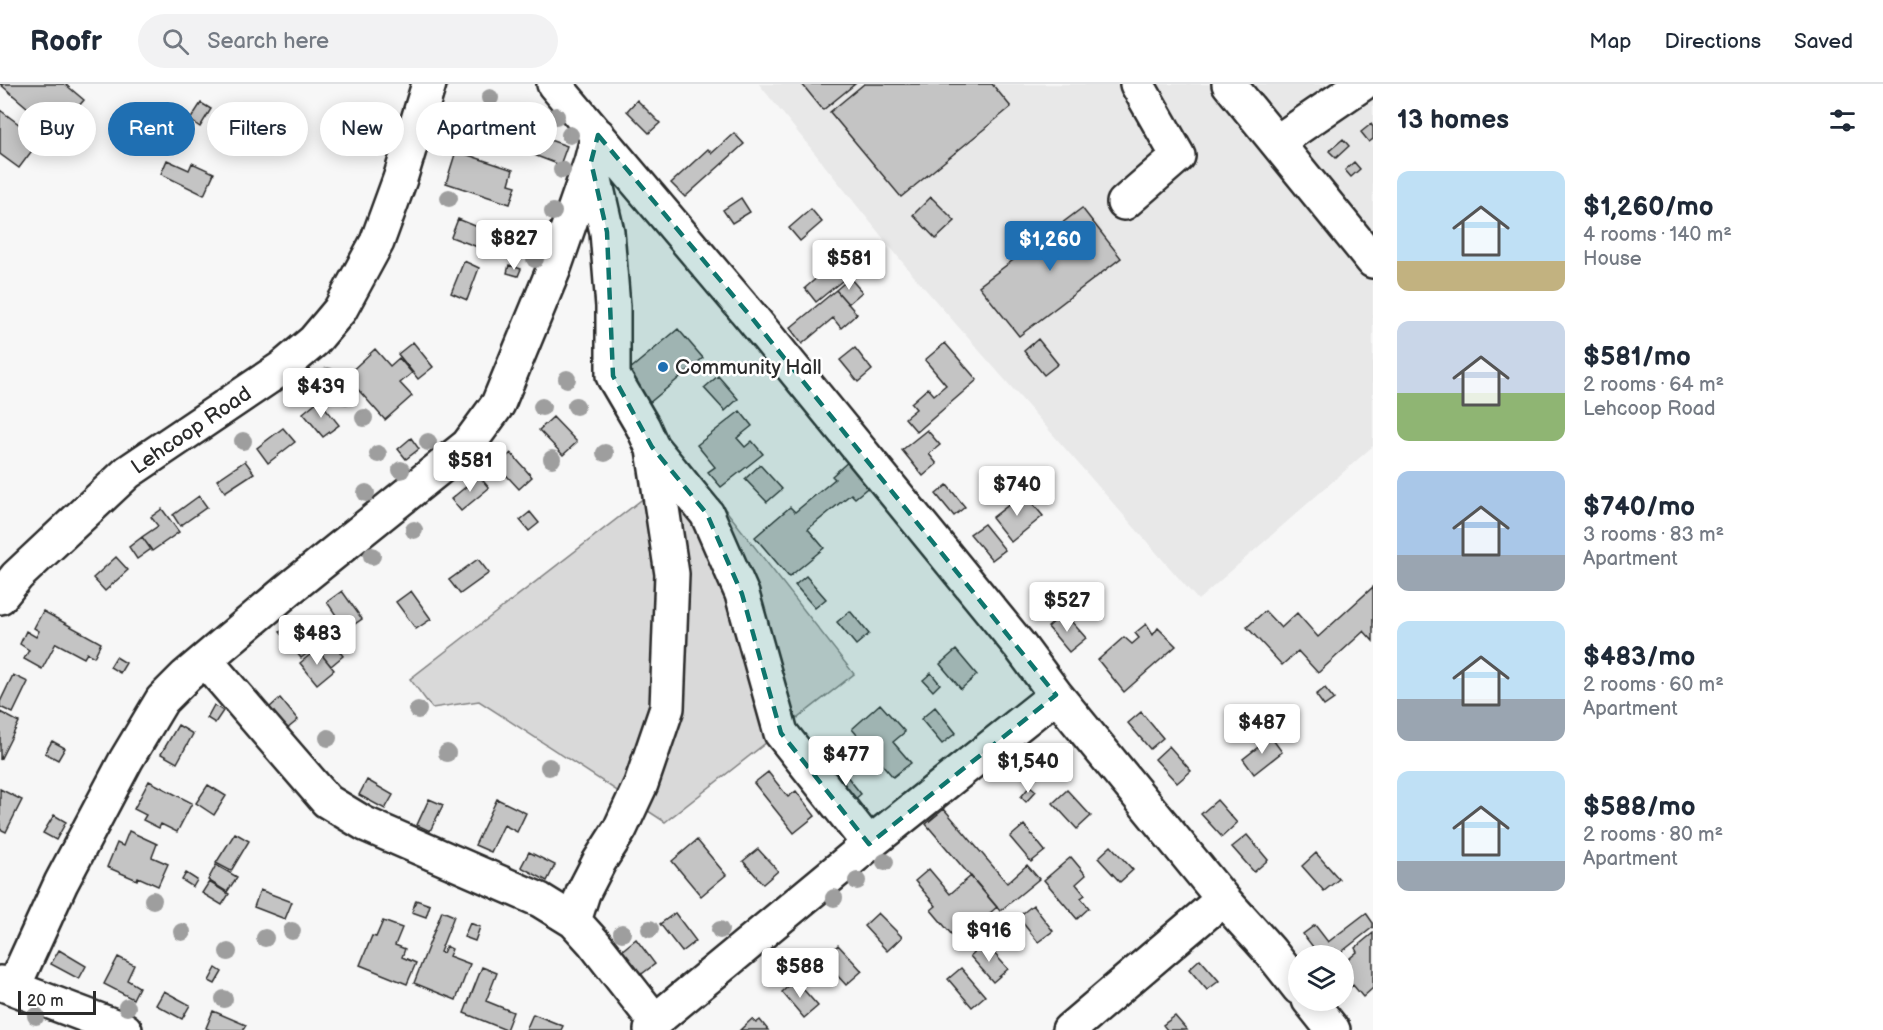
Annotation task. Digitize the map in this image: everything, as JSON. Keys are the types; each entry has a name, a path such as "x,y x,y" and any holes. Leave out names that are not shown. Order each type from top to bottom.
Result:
{"street":[{"name":"Lehcoop Road","path":"0,597 17,576 128,472 282,368 314,341 340,310 377,242 400,179 429,84"},
{"path":"554,84 595,148 752,318 1011,635 1056,695 1223,900 1288,974"},
{"path":"1124,203 1179,156 1137,84"},
{"path":"1229,84 1373,261"},
{"path":"1277,142 1362,84"},
{"path":"595,148 607,231 613,307 613,376 652,447 707,514 742,594 781,733 869,844"},
{"path":"125,1030 7,985 126,760 162,700 186,676 289,589 468,445 498,404 553,271 595,148"},
{"path":"574,921 583,893 620,829 641,784 667,708 672,574 652,447"},
{"path":"206,661 327,801 365,824 540,900 574,921 594,943 653,1026 869,844 1056,695"},
{"path":"1069,1030 1223,900"},
{"path":"1318,1011 1333,1030"}],"highlighted area":[{"path":"598,135 752,318 1056,695 869,844 781,733 742,594 707,514 652,447 613,376 607,232 591,162"}],"shaded area":[{"path":"759,84 1373,84 1373,446 1198,600 912,274"},
{"path":"689,463 854,674 665,822 479,701 432,708 410,679"}],"building":[{"path":"0,84 65,84 84,100 82,102 21,102"},
{"path":"802,84 855,84 823,110"},
{"path":"864,84 992,84 1011,107 901,197 830,112"},
{"path":"637,100 660,123 649,133 627,111"},
{"path":"201,103 207,107 207,116 200,127 195,124 195,112"},
{"path":"0,110 18,124 18,156 28,156 19,168 0,154"},
{"path":"1371,124 1373,139 1369,142 1361,132"},
{"path":"734,133 744,144 685,197 671,183 708,149 712,153"},
{"path":"1343,139 1349,146 1336,158 1329,151"},
{"path":"557,142 567,146 560,165 537,156 557,156"},
{"path":"454,156 471,156 513,170 509,184 516,186 510,204 446,183"},
{"path":"167,160 189,170 192,163 214,173 204,195 161,174"},
{"path":"1354,162 1360,169 1351,177 1345,170"},
{"path":"931,197 955,221 936,239 913,215"},
{"path":"741,198 750,212 732,223 723,210"},
{"path":"1082,208 1121,258 1019,336 979,286"},
{"path":"811,209 822,222 800,241 789,228"},
{"path":"458,219 490,232 483,249 451,237"},
{"path":"841,257 853,272 816,302 805,288"},
{"path":"464,261 479,268 467,300 451,293"},
{"path":"509,265 521,269 518,276 507,273"},
{"path":"850,278 862,292 848,304 836,290"},
{"path":"836,290 857,314 841,328 833,318 802,344 790,328"},
{"name":"Community Hall","path":"678,329 703,358 648,404 623,375"},
{"path":"1038,339 1058,364 1044,375 1024,351"},
{"path":"413,342 433,367 418,379 398,354"},
{"path":"945,343 977,380 917,432 905,418 916,409 911,403 928,388 934,395 946,385 925,360"},
{"path":"855,348 872,370 858,382 840,360"},
{"path":"375,349 390,366 399,358 412,373 400,383 412,396 385,420 346,376"},
{"path":"718,376 738,399 725,411 704,388"},
{"path":"319,400 339,425 323,437 303,413"},
{"path":"740,411 752,426 737,438 745,447 752,441 763,454 721,487 708,472 715,467 697,445"},
{"path":"553,417 577,442 563,455 539,430"},
{"path":"283,428 295,442 268,463 257,448"},
{"path":"927,430 940,445 929,454 937,464 923,476 902,450"},
{"path":"411,438 419,449 406,459 398,449"},
{"path":"511,453 532,477 519,489 497,465"},
{"path":"850,460 871,485 855,498 851,494 808,529 824,548 789,577 755,537 790,507 795,512 835,479 832,476"},
{"path":"245,461 254,473 225,492 217,480"},
{"path":"760,465 782,489 767,502 745,479"},
{"path":"479,476 489,488 461,511 451,499"},
{"path":"947,485 965,507 954,516 936,494"},
{"path":"1024,493 1043,516 1011,542 992,518"},
{"path":"199,496 207,507 180,526 173,515"},
{"path":"162,509 179,532 152,551 142,537 158,526 151,517"},
{"path":"530,512 539,523 529,531 520,520"},
{"path":"984,524 1005,550 992,560 970,534"},
{"path":"142,537 151,549 137,559 129,547"},
{"path":"116,557 128,570 105,591 93,578"},
{"path":"478,559 489,573 460,594 449,580"},
{"path":"806,576 826,599 815,608 795,585"},
{"path":"1373,587 1373,641 1364,631 1318,673 1298,651 1282,665 1247,627 1265,611 1281,628 1297,613 1318,637"},
{"path":"342,591 362,619 346,630 327,602"},
{"path":"411,591 431,619 416,629 396,602"},
{"path":"43,611 101,643 94,657 87,653 84,658 56,643 42,669 24,659 29,650 20,644 26,631 36,637 39,631 34,628"},
{"path":"850,611 869,634 856,645 837,622"},
{"path":"1064,613 1086,638 1069,652 1048,627"},
{"path":"295,621 316,647 301,658 280,632"},
{"path":"1146,624 1153,635 1158,628 1176,646 1124,692 1098,660 1124,637 1132,644 1139,638 1135,633"},
{"path":"330,639 343,656 331,666 317,649"},
{"path":"317,649 334,670 317,684 300,663"},
{"path":"956,650 977,675 961,689 940,664"},
{"path":"116,657 126,663 120,673 110,667"},
{"path":"931,673 940,684 933,691 923,680"},
{"path":"13,675 28,682 13,713 0,707 0,702"},
{"path":"1325,688 1334,699 1324,706 1316,695"},
{"path":"280,698 298,720 287,729 269,708"},
{"path":"880,704 905,732 893,742 911,763 893,777 852,729"},
{"path":"214,705 223,711 215,723 207,718"},
{"path":"935,707 956,733 942,744 921,719"},
{"path":"0,712 19,722 0,760"},
{"path":"1141,712 1163,738 1150,749 1128,723"},
{"path":"178,725 193,734 177,763 161,754"},
{"path":"1271,737 1282,752 1254,774 1243,759"},
{"path":"52,741 65,748 58,760 45,753"},
{"path":"1169,746 1191,771 1177,783 1155,759"},
{"path":"842,770 861,794 849,804 830,780"},
{"path":"768,772 788,797 796,791 815,816 794,833 754,783"},
{"path":"367,780 393,795 385,809 359,795"},
{"path":"149,781 192,803 177,832 161,824 159,828 143,820 146,815 134,809"},
{"path":"208,785 226,796 214,815 196,803"},
{"path":"1030,786 1036,791 1026,802 1021,797"},
{"path":"0,789 22,800 6,832 0,829"},
{"path":"1067,790 1091,816 1077,829 1053,803"},
{"path":"429,799 443,805 430,831 417,825"},
{"path":"497,799 526,813 517,832 504,825 491,852 475,845"},
{"path":"1217,800 1237,823 1222,837 1201,814"},
{"path":"944,809 1007,883 1027,865 1039,879 1000,911 926,824"},
{"path":"54,815 66,822 56,840 43,833"},
{"path":"1024,825 1045,851 1031,862 1010,837"},
{"path":"129,831 157,844 152,857 168,864 158,886 107,867 117,843 123,846"},
{"path":"235,833 249,841 231,871 216,863"},
{"path":"1247,835 1268,860 1254,872 1232,847"},
{"path":"697,840 726,875 701,896 672,861"},
{"path":"1111,846 1133,870 1120,882 1098,858"},
{"path":"758,849 778,871 763,884 743,861"},
{"path":"529,852 555,865 547,881 521,867"},
{"path":"1316,853 1339,879 1324,891 1302,866"},
{"path":"1071,857 1086,875 1076,884 1085,895 1081,898 1089,908 1077,919 1044,880"},
{"path":"216,865 237,877 227,892 208,880"},
{"path":"929,869 950,894 971,876 997,907 957,941 931,910 936,906 915,881"},
{"path":"186,873 197,880 193,887 182,880"},
{"path":"209,882 229,894 222,905 202,893"},
{"path":"260,890 292,902 285,919 254,907"},
{"path":"416,900 430,905 426,917 412,912"},
{"path":"1033,905 1053,931 1038,942 1018,917"},
{"path":"442,911 454,916 440,952 443,953 446,946 452,949 449,956 470,964 456,1000 414,983"},
{"path":"675,913 696,941 682,952 660,924"},
{"path":"878,913 902,937 887,951 864,926"},
{"path":"1366,913 1373,923 1373,927 1350,945 1312,945 1303,934 1315,925 1328,942"},
{"path":"383,921 402,928 395,945 405,949 402,957 416,963 407,984 360,965 372,936 376,937"},
{"path":"470,923 480,927 475,941 464,937"},
{"path":"1373,933 1373,988 1363,997 1354,986 1354,955 1357,952 1355,948"},
{"path":"636,939 655,964 639,976 620,952"},
{"path":"985,943 1008,969 993,982 970,956"},
{"path":"838,945 862,971 846,985 823,960"},
{"path":"59,950 86,966 79,979 51,964"},
{"path":"118,957 134,965 127,980 139,987 133,999 104,984"},
{"path":"1200,959 1219,981 1207,990 1189,969"},
{"path":"482,967 497,973 486,1001 513,1012 506,1030 464,1013"},
{"path":"216,968 222,972 215,984 209,981"},
{"path":"961,968 985,996 972,1007 948,979"},
{"path":"795,980 818,1006 804,1018 782,992"},
{"path":"164,991 190,1005 182,1019 156,1005"},
{"path":"213,1011 246,1025 243,1030 210,1030 206,1028"},
{"path":"533,1014 563,1026 561,1030 526,1030"},
{"path":"1175,1016 1187,1030 1167,1030 1163,1025"},
{"path":"752,1019 756,1023 760,1020 768,1030 740,1030"}],"place":[{"name":"Community Hall","path":"663,367"}]}
